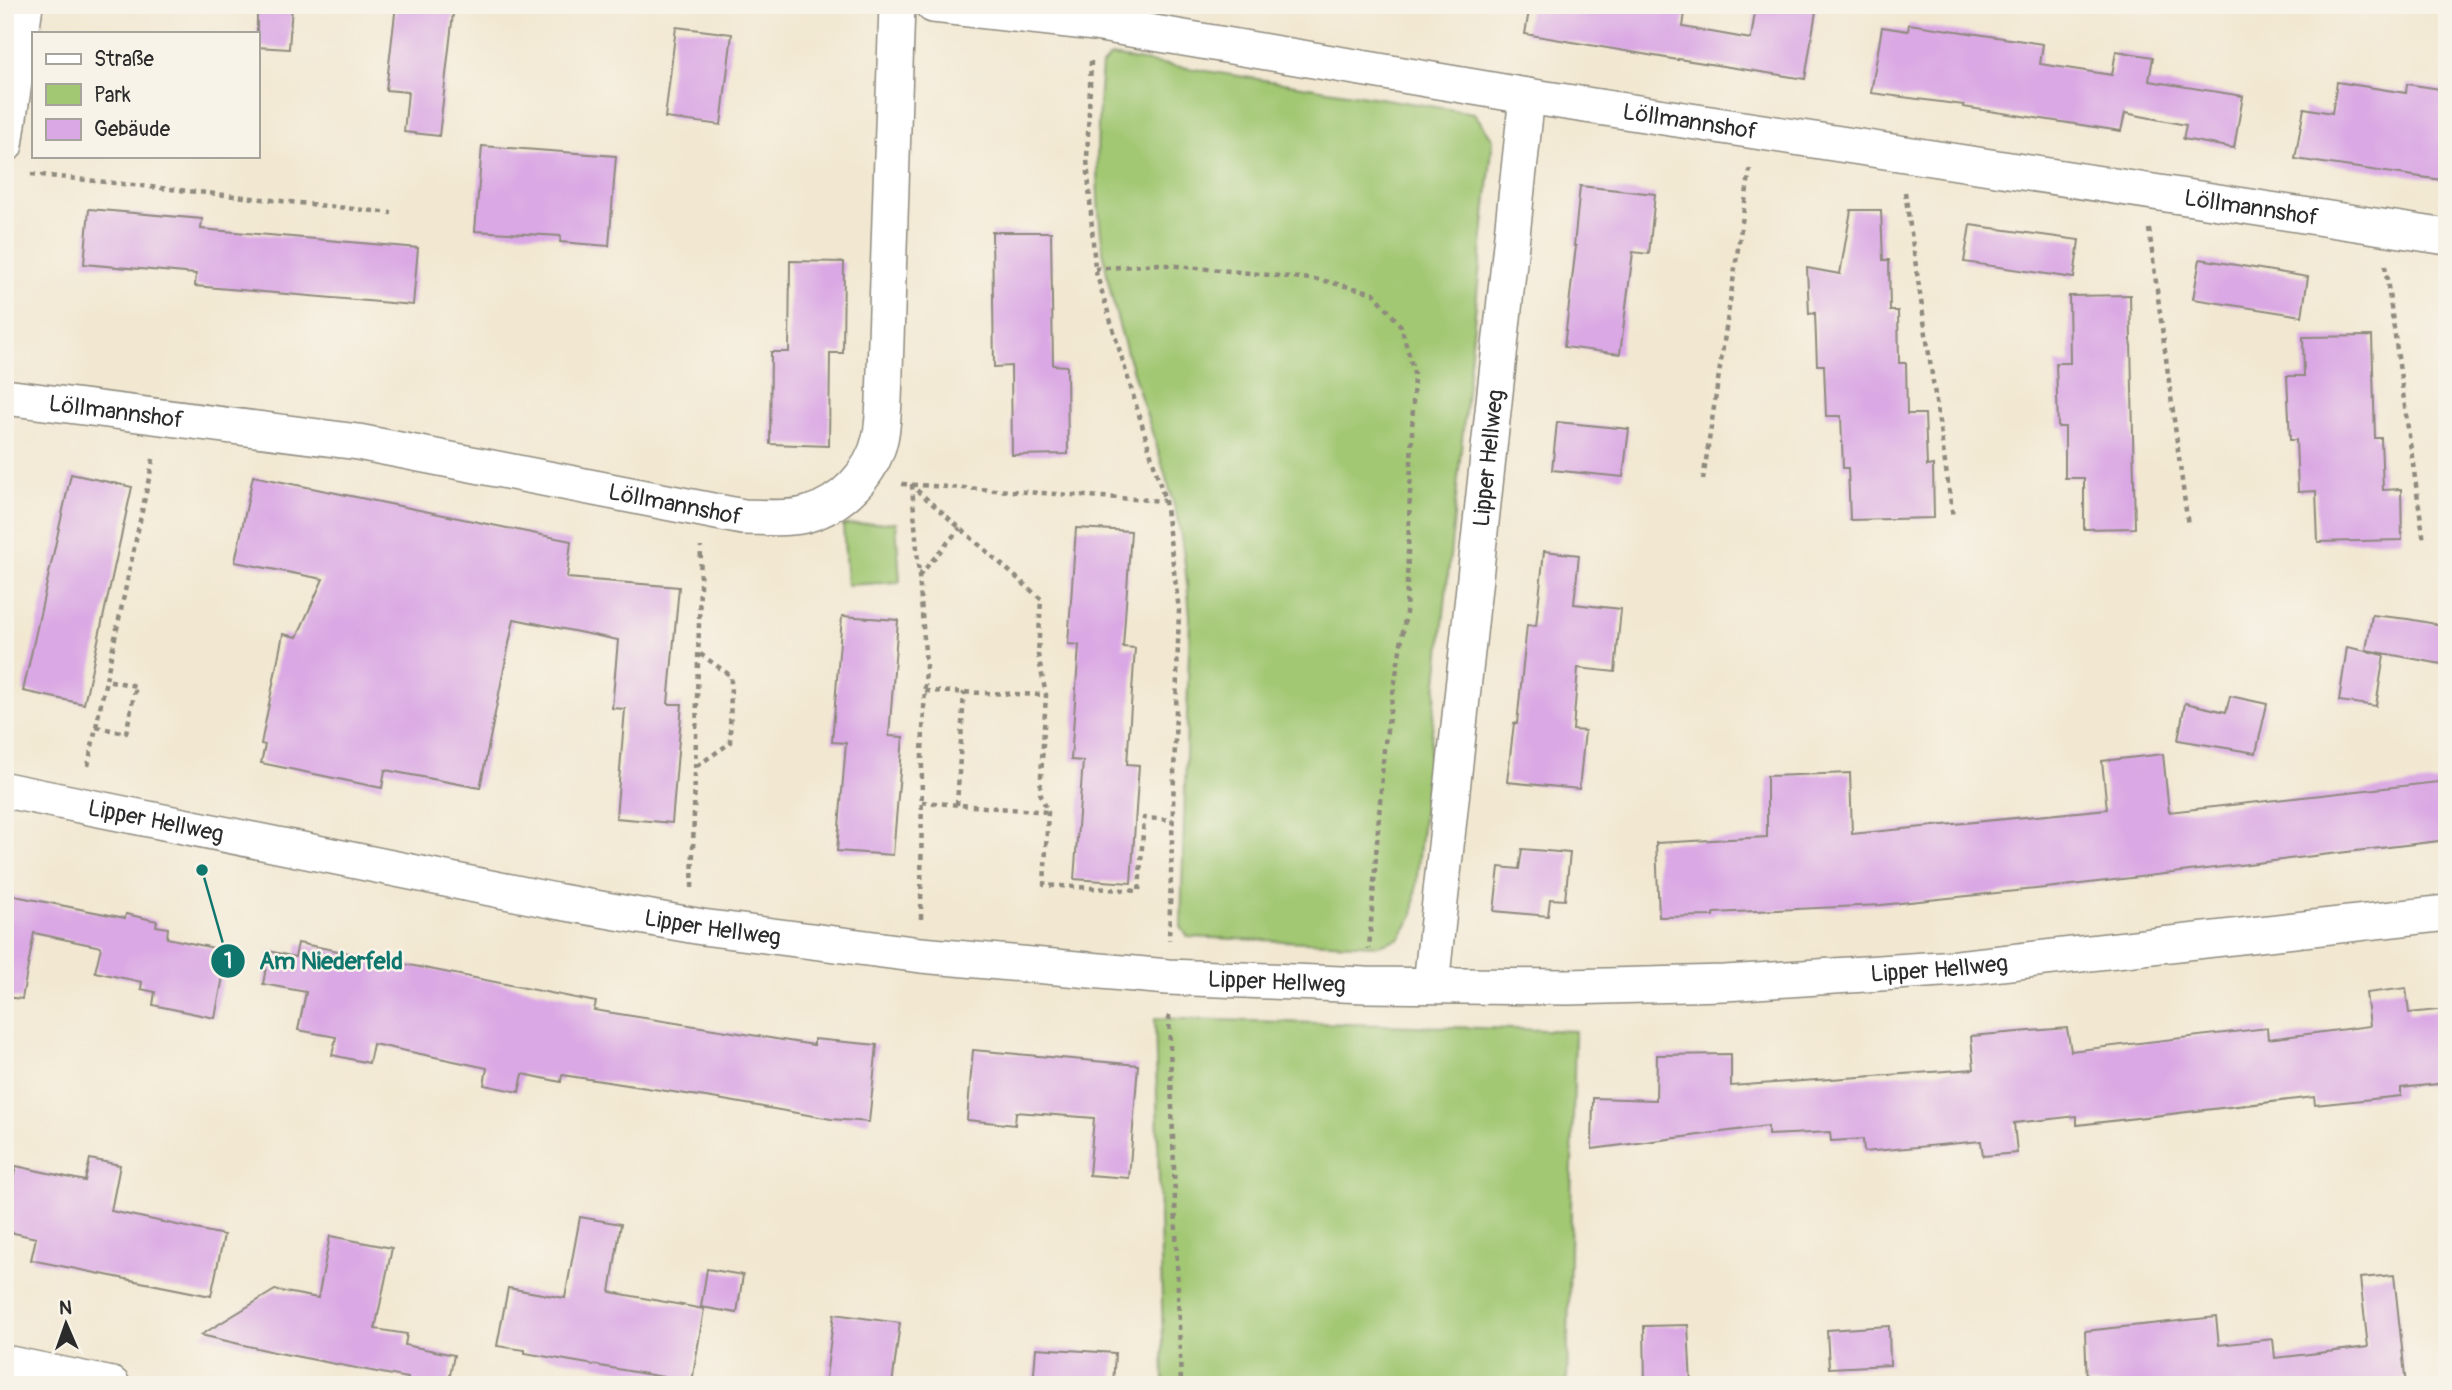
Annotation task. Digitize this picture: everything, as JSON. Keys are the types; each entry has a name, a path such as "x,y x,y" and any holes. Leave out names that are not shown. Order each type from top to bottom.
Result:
{"street":[{"path":"12,159 25,5"},
{"name":"Löllmannshof","path":"5,397 358,442 743,517 780,518 808,514 840,499 863,477 880,441 884,401 897,5"},
{"name":"Löllmannshof","path":"933,5 1095,23 1527,96 2447,237"},
{"name":"Lipper Hellweg","path":"1431,985 1527,96"},
{"name":"Lipper Hellweg","path":"5,790 555,901 690,924 921,954 1168,977 1366,985 1567,987 1725,983 1957,968 2447,913"},
{"path":"5,1363 112,1385"}],"path":[{"path":"1095,23 1087,159 1095,269 1165,500 1179,610 1168,977 1181,1385"},
{"path":"1703,480 1756,130"},
{"path":"1899,153 1953,517"},
{"path":"12,159 392,213"},
{"path":"2144,190 2188,526"},
{"path":"2379,226 2424,542"},
{"path":"1095,269 1157,264 1321,280 1374,293 1401,326 1414,373 1406,613 1384,749 1366,985"},
{"path":"79,805 162,417"},
{"path":"863,477 912,486 1165,500"},
{"path":"912,486 1041,599 1038,655 1046,695 1040,793 1048,812 1044,885 1139,891 1144,818 1173,820"},
{"path":"912,486 926,665 921,954"},
{"path":"690,924 702,509"},
{"path":"919,577 960,528"},
{"path":"696,766 730,743 731,676 699,653"},
{"path":"96,727 126,733 136,686 106,680"},
{"path":"925,691 1046,695"},
{"path":"957,804 964,692"},
{"path":"922,802 1048,812"}],"green space":[{"path":"1111,56 1474,113 1493,139 1413,915 1400,938 1379,945 1188,937 1181,927 1190,615 1178,521 1120,330 1106,271 1099,212 1097,155 1102,65"},
{"path":"896,522 900,582 847,585 843,525"},
{"path":"1155,1018 1575,1031 1567,1385 1164,1385"}],"building":[{"path":"257,5 292,5 289,49 259,47"},
{"path":"396,5 454,5 439,136 404,132 408,92 386,90"},
{"path":"1530,5 1686,5 1683,27 1751,39 1756,5 1817,5 1805,79 1525,34"},
{"path":"1909,24 2043,44 2040,64 2112,75 2116,51 2153,57 2149,81 2243,96 2234,148 2183,139 2186,125 2125,113 2121,131 1963,107 1964,105 1871,93 1882,27 1908,31"},
{"path":"676,27 732,34 721,125 665,118"},
{"path":"2337,82 2406,93 2407,84 2447,90 2447,152 2442,180 2295,159 2304,108 2332,113"},
{"path":"482,146 616,156 609,246 560,242 561,236 475,231"},
{"path":"1580,186 1655,194 1649,254 1633,252 1620,354 1564,347"},
{"path":"89,209 202,219 201,229 418,248 413,305 195,286 196,274 84,264"},
{"path":"1851,210 1881,210 1883,260 1889,260 1890,311 1898,311 1899,363 1906,363 1907,414 1925,414 1927,466 1933,465 1934,518 1850,520 1848,468 1843,468 1841,416 1826,416 1824,365 1817,365 1815,313 1809,314 1807,268 1840,274"},
{"path":"1970,225 2079,240 2074,278 1964,262"},
{"path":"992,232 1051,232 1053,365 1067,366 1068,454 1012,455 1011,366 994,367"},
{"path":"2200,259 2308,277 2302,316 2193,299"},
{"path":"790,261 844,262 843,353 830,353 829,446 770,444 771,352 789,352"},
{"path":"2130,295 2135,528 2084,529 2084,478 2065,478 2065,427 2058,427 2056,363 2070,363 2069,296"},
{"path":"2372,336 2375,438 2381,438 2383,490 2401,489 2402,540 2318,542 2316,491 2298,492 2296,440 2290,440 2287,376 2304,376 2303,337"},
{"path":"1557,422 1629,429 1623,477 1552,470"},
{"path":"71,474 132,487 84,704 23,691"},
{"path":"253,476 571,541 567,578 679,587 668,704 682,704 672,823 616,818 625,709 612,708 618,640 514,619 480,788 385,770 382,788 261,763 265,745 261,744 283,634 297,637 323,579 235,562"},
{"path":"1076,528 1131,531 1123,647 1135,648 1127,764 1139,765 1131,883 1074,879 1083,761 1071,760 1079,645 1068,644"},
{"path":"1544,551 1579,555 1574,604 1621,609 1615,672 1578,668 1573,730 1585,731 1579,789 1507,782 1514,723 1517,724 1527,625 1536,626"},
{"path":"2372,615 2447,626 2447,665 2366,650"},
{"path":"842,616 898,620 889,736 903,737 893,855 837,851 846,743 832,742"},
{"path":"2347,647 2384,655 2376,706 2339,701"},
{"path":"2230,696 2267,704 2256,753 2178,740 2185,703 2226,712"},
{"path":"2163,754 2169,812 2447,781 2447,840 1881,905 1659,917 1656,843 1767,837 1767,776 1850,773 1852,834 2107,809 2102,761"},
{"path":"1522,849 1570,853 1565,900 1550,899 1548,916 1494,911 1499,867 1519,869"},
{"path":"5,894 125,918 126,914 157,921 156,926 168,928 167,938 228,951 215,1018 153,1005 155,992 141,989 142,982 95,972 101,947 34,933 22,999 5,997"},
{"path":"298,943 596,1002 594,1010 814,1045 814,1039 877,1045 869,1122 831,1119 562,1075 561,1082 523,1074 519,1092 484,1085 487,1068 373,1044 369,1063 332,1055 336,1037 298,1030 306,992 263,984 269,951 295,957"},
{"path":"2406,988 2409,1013 2447,1009 2447,1083 2401,1088 2401,1096 2315,1105 2314,1097 2077,1125 2077,1116 2014,1123 2017,1153 1983,1156 1981,1141 1864,1152 1863,1139 1831,1141 1830,1132 1768,1135 1768,1126 1592,1149 1593,1098 1656,1100 1657,1055 1731,1054 1731,1086 1974,1069 1971,1036 2067,1028 2071,1051 2267,1028 2268,1039 2370,1026 2366,993"},
{"path":"973,1050 1138,1065 1129,1178 1089,1175 1094,1118 1016,1112 1015,1125 967,1120"},
{"path":"90,1159 120,1165 111,1211 224,1235 211,1296 31,1260 36,1238 5,1231 5,1216 16,1166 85,1181"},
{"path":"580,1217 621,1224 610,1292 704,1309 692,1382 497,1346 508,1288 565,1298"},
{"path":"330,1236 392,1248 375,1329 407,1334 405,1345 454,1355 448,1385 407,1385 408,1378 201,1335 275,1290 318,1298"},
{"path":"707,1269 743,1275 737,1313 701,1307"},
{"path":"2394,1275 2406,1385 2087,1385 2085,1331 2216,1317 2219,1345 2273,1339 2275,1358 2368,1347 2360,1278"},
{"path":"834,1314 900,1323 892,1385 825,1385"},
{"path":"1688,1325 1691,1385 1645,1385 1644,1326"},
{"path":"1889,1326 1890,1365 1829,1368 1827,1330"},
{"path":"1036,1348 1115,1353 1113,1385 1033,1385"}],"place":[{"name":"Am Niederfeld","path":"202,870"}]}
